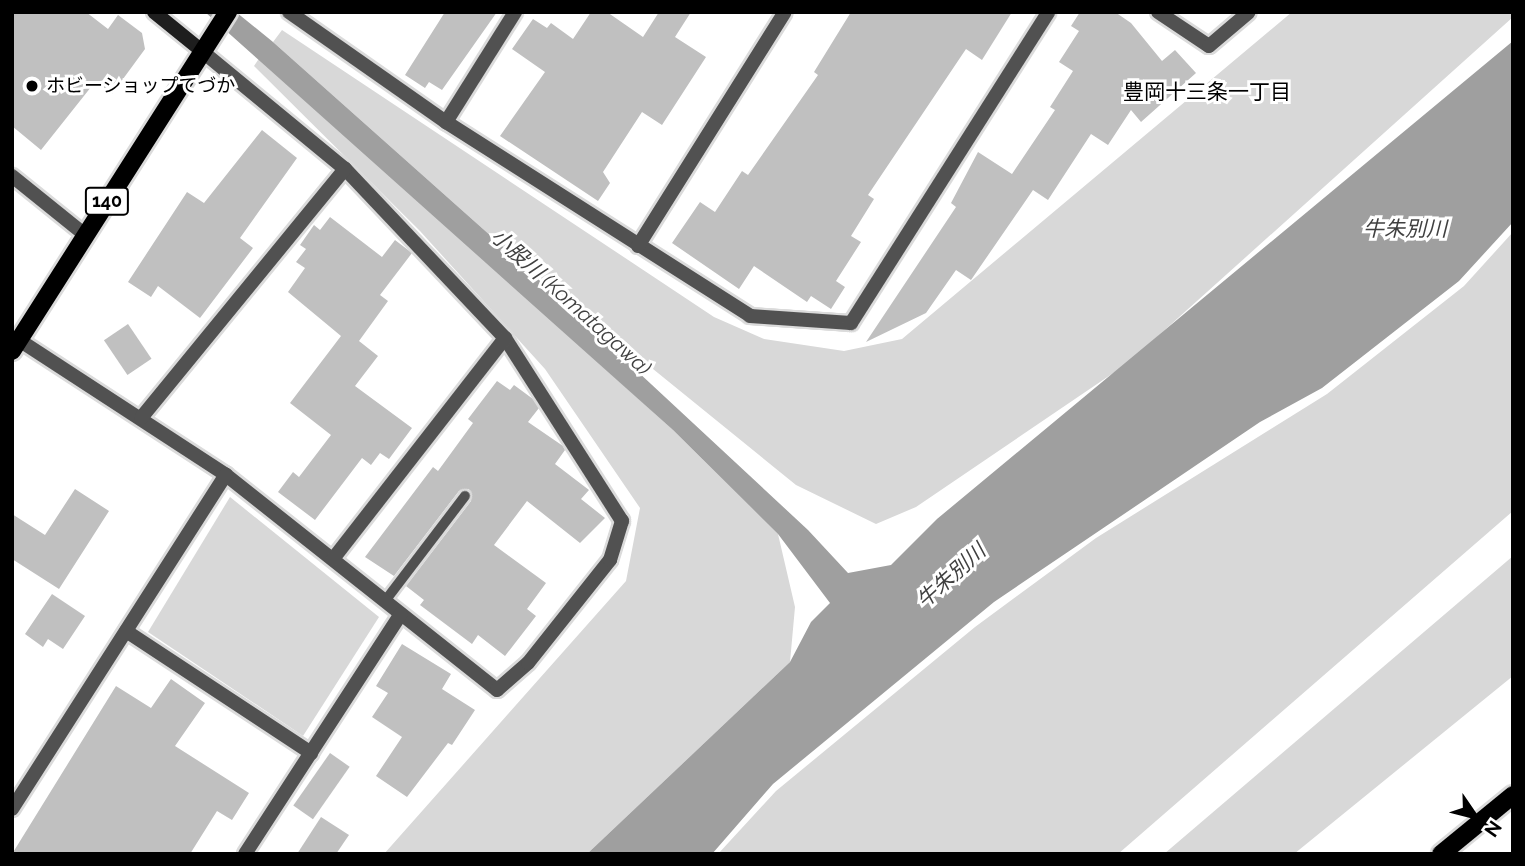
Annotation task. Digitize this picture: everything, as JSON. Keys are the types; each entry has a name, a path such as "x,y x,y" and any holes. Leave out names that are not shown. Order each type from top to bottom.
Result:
{"main road":[{"name":"140","path":"16,346 228,12"},
{"path":"1441,854 1513,796"}],"street":[{"path":"16,346 141,418 226,475 496,690 528,663 610,560 622,521 505,338 345,169 207,43 154,12"},
{"path":"289,12 446,122 750,316 851,323 1048,12"},
{"path":"446,122 515,12"},
{"path":"638,246 785,12"},
{"path":"1160,13 1209,46 1249,12"},
{"path":"141,418 345,169"},
{"path":"12,176 85,235"},
{"path":"333,559 505,338"},
{"path":"12,809 226,475"},
{"path":"245,854 401,614"},
{"path":"126,631 311,753"}],"lane":[{"path":"385,601 464,496"}],"shaded area":[{"path":"1292,12 1513,12 1513,17 1128,363 916,507 876,524 796,485 510,253 273,42 282,30 714,317 764,339 844,351 902,339"},
{"path":"260,57 673,430 778,534 795,607 790,662 587,854 384,854 626,581 640,508 545,369 420,231 254,66"},
{"path":"1513,232 1513,511 1118,854 718,854 776,791 975,627 1096,538 1327,394 1464,286"},
{"path":"230,497 379,617 303,736 148,632"},
{"path":"1513,556 1513,676 1294,854 1164,854"}],"water":[{"name":"牛朱別川","path":"205,12 236,12 273,42 510,253 808,530 848,573 891,565 937,519 1513,41 1513,222 1459,281 1322,388 1260,422 994,602 773,784 712,854 587,854 790,662 811,622 830,603 778,534 673,430"}],"building":[{"path":"12,12 86,12 108,29 118,15 142,33 145,49 112,94 95,82 41,150 12,126"},
{"path":"445,12 497,12 442,90 429,82 425,88 405,75"},
{"path":"591,12 607,12 643,37 659,12 691,12 675,37 706,57 662,125 642,112 603,172 610,183 598,201 500,136 545,72 512,49 533,19 547,28 551,23 573,39"},
{"path":"851,12 1012,12 982,60 966,49 868,195 874,199 851,236 861,242 836,281 845,287 831,309 811,296 807,302 754,266 739,289 672,243 700,202 715,212 742,171 748,175 818,75 814,72"},
{"path":"1080,12 1115,12 1131,23 1162,61 1175,50 1196,73 1141,122 1131,110 1108,145 1091,134 1048,200 1033,190 971,280 956,270 926,313 866,342 956,207 951,203 978,152 1012,174 1055,110 1050,107 1073,71 1059,62 1079,31 1071,26"},
{"path":"262,130 297,158 240,238 253,248 200,318 158,286 151,297 128,282 187,192 204,203"},
{"path":"330,217 382,257 395,240 412,253 380,295 388,301 359,341 378,356 355,386 412,428 389,459 380,453 371,465 362,458 315,520 278,492 293,472 299,477 331,435 290,403 341,336 288,292 305,268 296,262 306,249 300,245 314,225 320,230"},
{"path":"128,324 151,359 127,375 104,340"},
{"path":"497,381 510,390 514,385 533,399 539,408 528,422 563,446 565,450 555,464 589,490 581,499 605,518 580,543 527,501 494,545 546,583 527,609 536,616 505,656 478,635 472,644 420,605 424,600 406,586 471,501 469,489 459,491 394,576 365,557 433,467 438,471 473,423 468,419"},
{"path":"75,489 109,511 59,589 12,559 12,514 45,535"},
{"path":"52,594 85,616 63,649 48,639 43,647 25,634"},
{"path":"402,644 451,674 442,689 475,710 452,745 448,743 407,797 376,776 402,737 372,717 388,693 376,686"},
{"path":"171,679 205,703 175,746 249,793 232,820 217,811 190,854 12,854 116,686 151,708"},
{"path":"330,753 350,767 313,819 293,805"},
{"path":"321,817 349,835 336,854 297,854"}],"place":[{"name":"ホビーショップてづか","path":"32,86"}],"district":[{"name":"豊岡十三条一丁目","path":"1207,92"}],"water label":[{"name":"小股川 (Komatagawa)","path":"571,302"}]}
